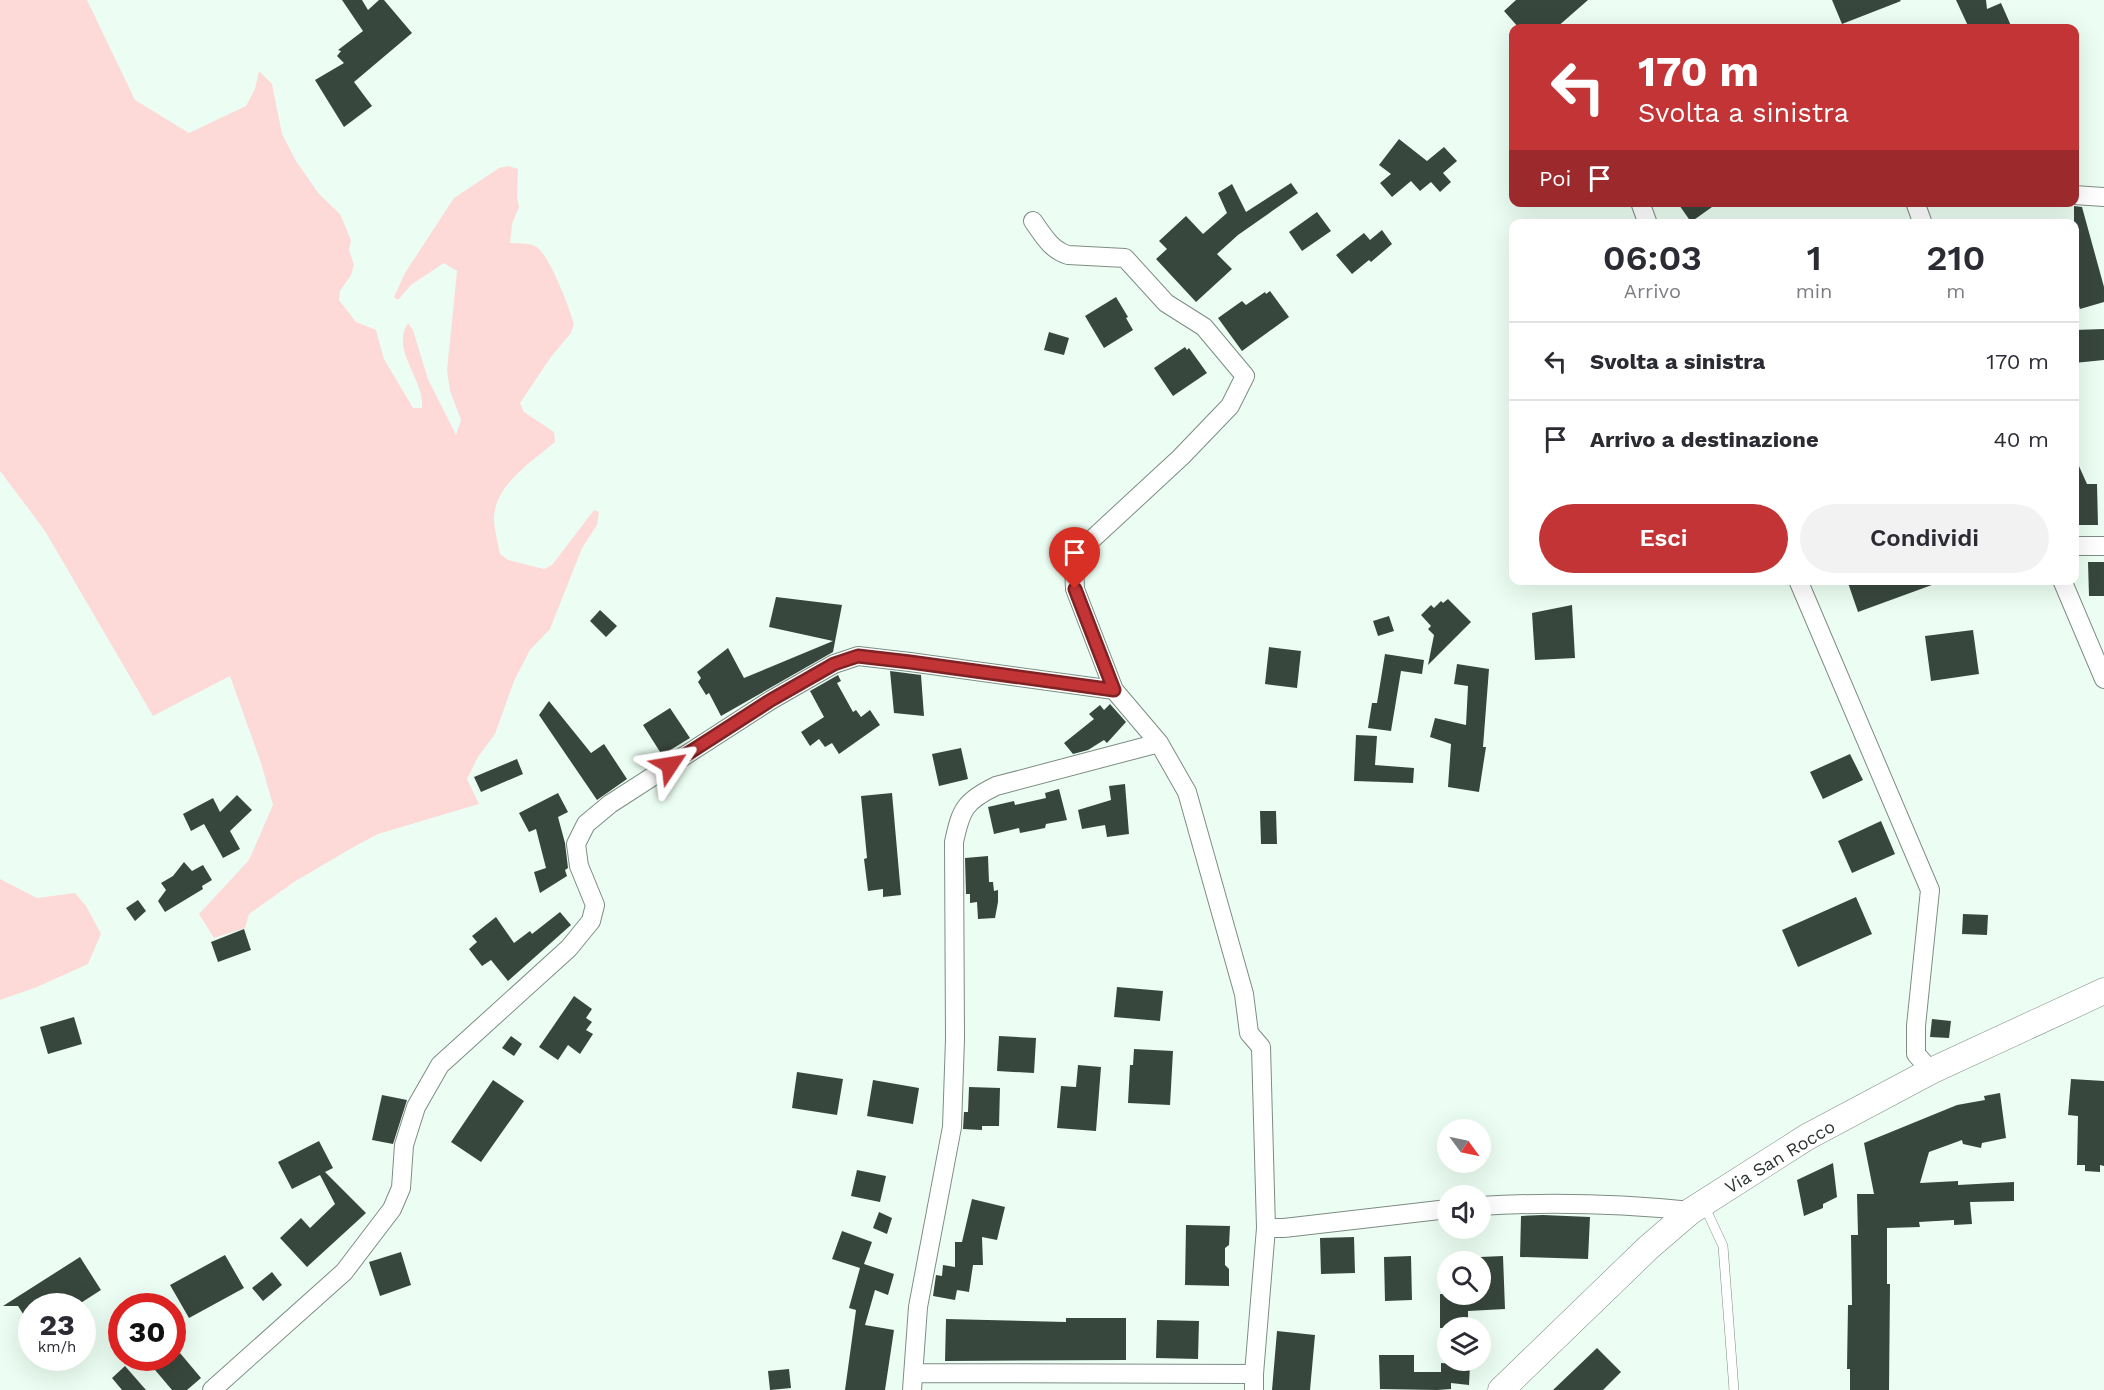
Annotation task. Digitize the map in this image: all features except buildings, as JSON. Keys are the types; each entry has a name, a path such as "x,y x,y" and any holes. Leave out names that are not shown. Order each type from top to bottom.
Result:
{"street":[{"path":"2079,195 2104,197"},
{"path":"1033,221 1059,253 1125,258 1166,303 1204,327 1245,376 1230,406 1181,457 1087,544 1079,553 1074,564 1075,589 1114,690 1159,743 1187,792 1244,994 1249,1033 1261,1047 1266,1228 1254,1382 913,1381 918,1307 952,1127 955,1039 954,842 959,815 976,796 996,786 1159,743"},
{"path":"2079,546 2104,546"},
{"path":"1800,585 1930,890 1916,1026 1916,1054 1931,1071"},
{"path":"2064,585 2104,679"},
{"path":"212,1390 344,1272 392,1209 401,1188 404,1145 416,1107 440,1065 569,948 591,921 595,905 579,866 576,844 586,824 610,804 771,700 834,664 858,656 1114,690"},
{"name":"Via San Rocco","path":"1501,1390 1649,1247 1697,1208 1808,1137 1931,1071 2104,991"},
{"path":"1491,1205 1697,1208"},
{"path":"1266,1228 1284,1228 1437,1210"}],"lane":[{"path":"1697,1208 1723,1246 1734,1390"}],"shaded area":[{"path":"0,0 87,0 135,100 189,133 246,106 255,89 259,71 272,84 282,134 296,161 319,194 340,214 351,240 349,250 354,265 351,275 340,291 339,300 356,322 376,330 384,359 413,408 422,408 422,397 403,344 408,323 413,330 428,379 456,435 461,420 450,391 447,370 457,271 444,263 411,285 398,300 394,297 405,273 454,198 499,168 508,166 518,169 519,207 512,224 510,243 532,245 543,254 559,284 574,324 571,333 551,357 520,403 524,412 554,432 555,442 506,486 495,509 494,522 500,554 508,560 544,569 552,565 594,510 599,512 597,525 582,548 550,629 530,650 514,681 495,734 478,757 467,779 479,804 378,834 294,882 249,914 245,928 214,938 199,914 249,860 273,805 261,763 230,676 153,716 45,531 0,471"},
{"path":"0,879 37,898 75,893 86,906 101,934 88,964 37,987 0,1000"}],"route":[{"path":"670,765 771,700 834,664 858,656 1114,690 1075,589"}]}
